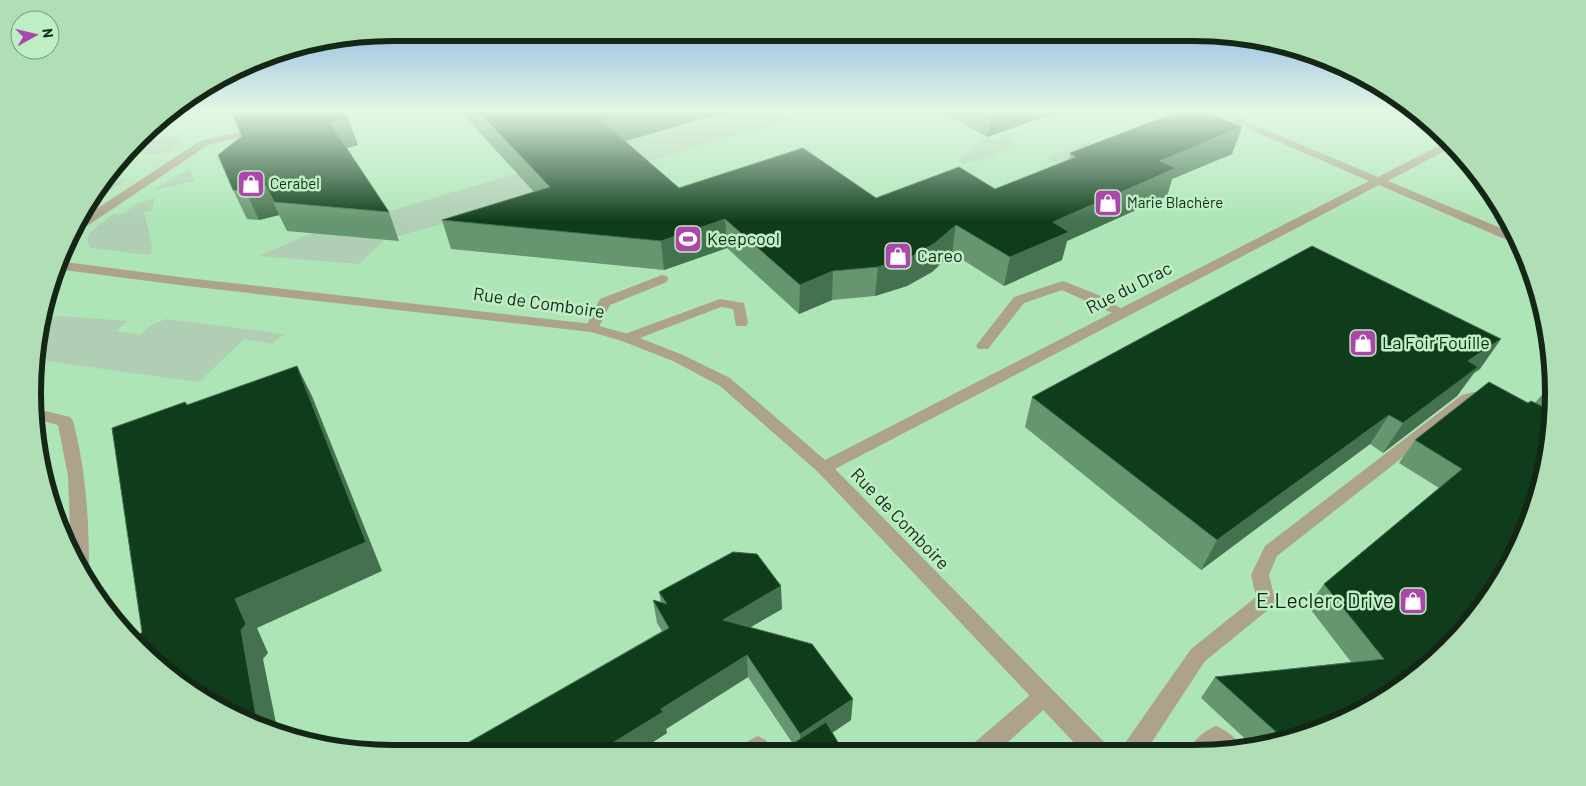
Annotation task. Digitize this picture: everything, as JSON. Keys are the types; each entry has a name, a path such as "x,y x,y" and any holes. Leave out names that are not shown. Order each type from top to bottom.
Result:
{"street":[{"path":"86,221 197,148"},
{"path":"1301,148 1507,235"},
{"name":"Rue du Drac","path":"824,468 1443,148"},
{"name":"Rue de Comboire","path":"65,266 187,282 592,328 627,338 678,358 725,382 824,468 1091,745"},
{"path":"592,328 605,302 662,279"},
{"path":"983,346 1018,300 1064,285 1096,299 1121,313"},
{"path":"627,338 720,303 739,306 741,323"},
{"path":"1137,745 1198,655 1266,600 1259,581 1261,567 1271,551 1467,398 1474,397 1485,400 1501,408"},
{"path":"42,415 65,421 72,442 80,522 80,553"},
{"path":"989,745 1044,696"},
{"path":"1206,744 1216,736 1224,743"}],"shaded area":[{"path":"141,148 1445,148 1472,179 1498,217 1518,258 1533,302 1538,324 1542,347 1545,393 1542,439 1538,462 1533,484 1518,528 1498,569 1472,607 1446,637 1364,700 1328,718 1284,733 1239,742 1216,744 393,745 347,742 302,733 258,718 237,708 217,698 179,672 144,642 114,607 88,569 68,528 60,506 53,484 44,439 41,393 42,370 44,347 53,302 68,258 88,217 114,179"},
{"path":"141,148 175,148 164,152 136,153"},
{"path":"605,148 695,148 383,241 359,264 259,256 302,237"},
{"path":"972,148 1008,148 988,158 962,164 958,160"},
{"path":"1074,148 1100,148 1121,159 1070,169 1047,158"},
{"path":"189,169 195,181 151,191"},
{"path":"128,179 103,195 112,183"},
{"path":"155,198 151,211 144,212 153,250 149,255 91,248 87,241 90,233 113,214 123,214 136,204"},
{"path":"61,316 128,321 116,331 140,335 151,325 166,319 285,334 272,344 244,339 199,382 43,361 49,318"}],"building":[{"path":"227,148 346,148 389,212 274,202 266,186 246,192 233,190 218,155"},
{"path":"513,148 633,148 679,188 803,148 876,198 959,167 995,189 1076,157 1070,153 1084,148 1192,148 1160,161 1176,168 1053,222 1069,232 1010,257 956,225 935,243 911,257 878,267 833,271 800,285 725,219 661,241 442,220 550,187"},
{"path":"1312,246 1501,339 1468,361 1478,367 1403,423 1389,415 1217,540 1032,397"},
{"path":"297,366 366,542 235,599 246,624 241,630 255,717 217,698 179,672 139,636 142,632 112,428 185,402 187,405"},
{"path":"1489,382 1528,403 1531,401 1544,407 1538,462 1526,506 1518,528 1498,569 1472,607 1442,642 1407,672 1369,698 1328,718 1279,734 1215,677 1384,659 1324,584 1462,469 1415,440"},
{"path":"733,552 757,554 781,586 723,620 812,644 853,699 800,734 747,655 661,709 663,712 609,745 464,745 669,628 653,600 667,604 659,592"},
{"path":"826,722 839,744 839,745 791,745"}],"place":[{"name":"Cerabel","path":"251,184"},
{"name":"Marie Blachère","path":"1108,203"},
{"name":"Keepcool","path":"688,239"},
{"name":"Careo","path":"898,256"},
{"name":"La Foir'Fouille","path":"1363,343"},
{"name":"E.Leclerc Drive","path":"1413,601"}]}
